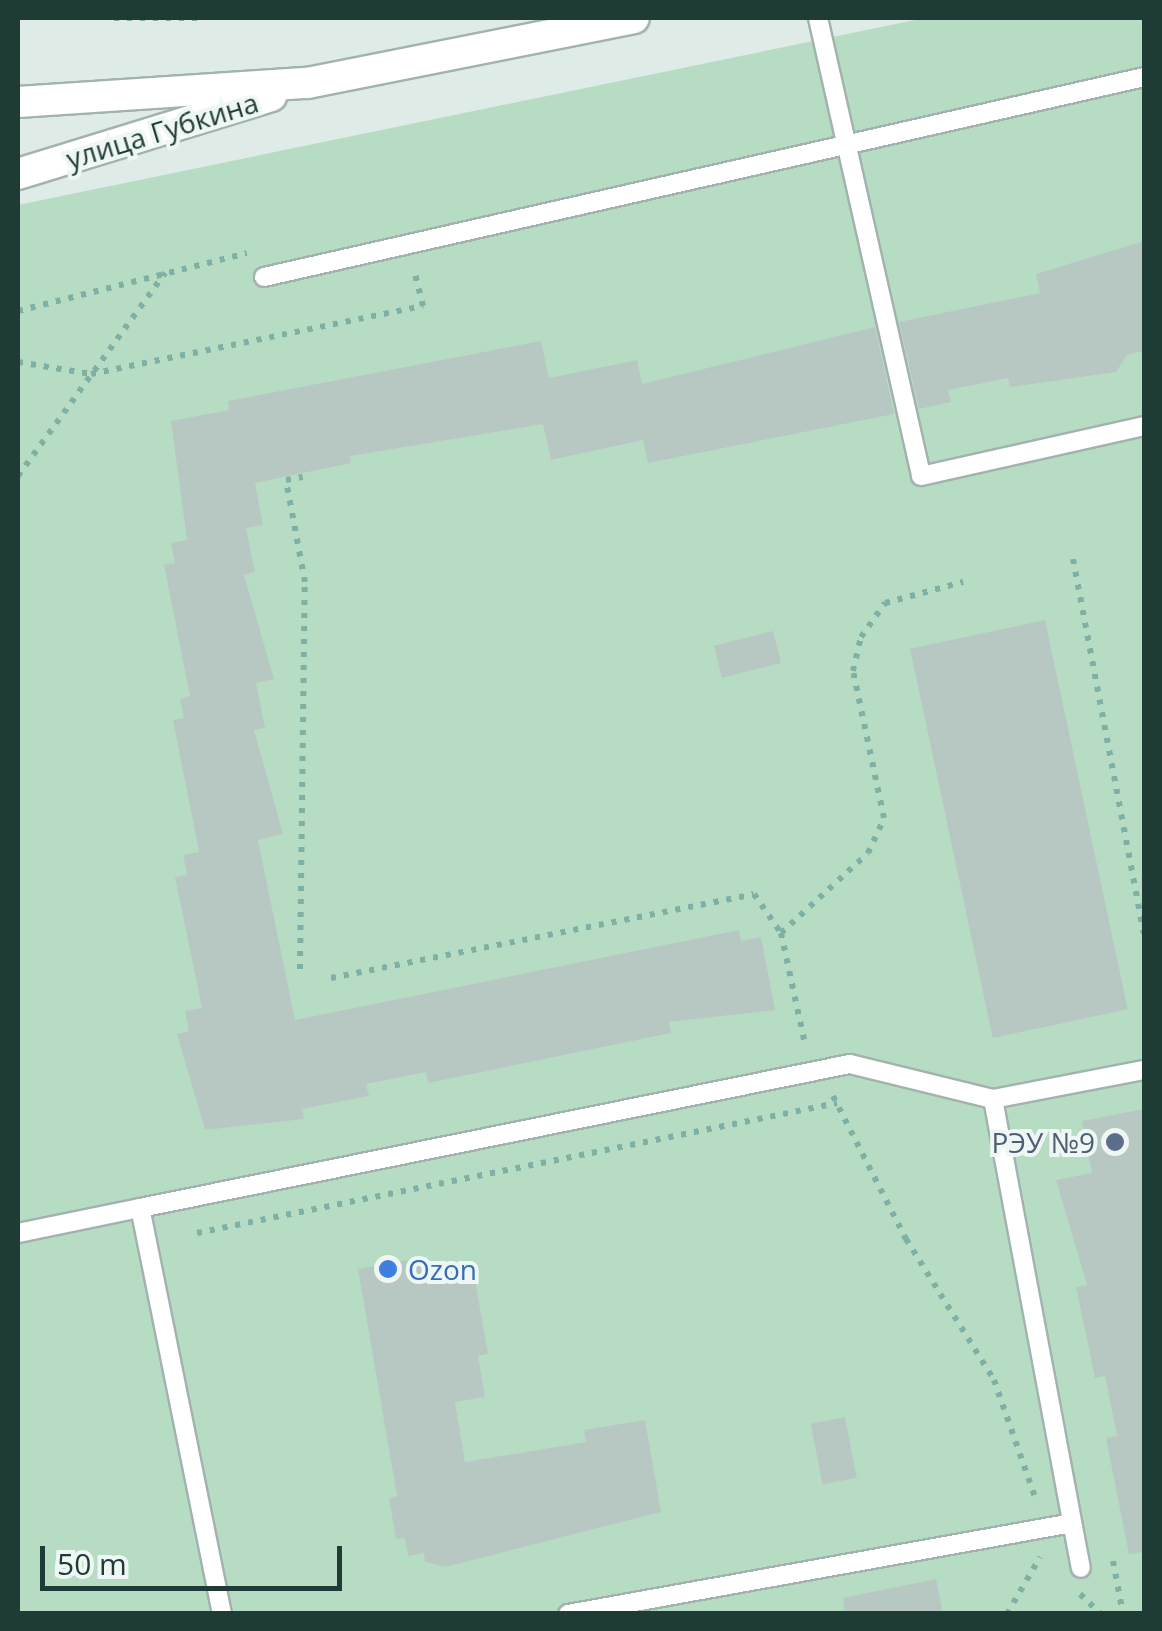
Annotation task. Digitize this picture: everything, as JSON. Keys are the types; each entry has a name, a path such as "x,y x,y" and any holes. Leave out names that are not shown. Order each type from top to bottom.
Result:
{"main road":[{"name":"улица Губкина","path":"18,174 307,84 634,18"},
{"name":"улица Губкина","path":"18,102 307,84"}],"lane":[{"path":"818,18 921,476 1144,426"},
{"path":"264,277 1144,77"},
{"path":"18,1233 850,1064 993,1099 1144,1070"},
{"path":"993,1099 1080,1568"},
{"path":"140,1208 222,1614"},
{"path":"568,1614 1072,1523"}],"path":[{"path":"114,18 200,18"},
{"path":"18,362 91,374 422,306 408,243"},
{"path":"18,476 166,272"},
{"path":"18,458 33,456"},
{"path":"300,969 305,582 286,480 304,476"},
{"path":"1073,559 1144,933"},
{"path":"781,933 868,853 884,818 853,671 861,637 885,603 963,582"},
{"path":"331,978 754,894 781,933 805,1044"},
{"path":"821,1070 994,1380 1045,1528"},
{"path":"197,1234 836,1103"},
{"path":"1007,1614 1020,1579 1051,1546 1056,1560"},
{"path":"1074,1588 1101,1614"}],"green space":[{"path":"925,18 1144,18 1144,1613 18,1613 18,205"}],"building":[{"path":"1144,241 1144,351 1127,355 1116,372 1010,387 1008,378 948,390 951,402 919,409 899,322 1040,293 1036,274"},
{"path":"875,327 894,414 648,463 643,440 551,460 543,424 350,456 351,463 255,483 263,525 246,528 255,572 244,575 274,679 256,683 265,728 254,730 283,834 258,840 295,1020 739,930 741,941 761,937 775,1010 669,1022 671,1033 428,1083 426,1072 366,1084 369,1096 302,1109 304,1119 205,1130 177,1034 189,1031 185,1011 202,1008 175,877 187,875 183,855 199,852 173,720 184,718 180,699 190,696 164,565 175,563 171,543 187,540 171,421 229,410 228,401 541,341 549,378 637,360 642,384"},
{"path":"1045,620 1128,1009 993,1038 910,649"},
{"path":"773,631 781,663 722,678 714,646"},
{"path":"1144,1109 1144,1552 1129,1554 1106,1438 1117,1436 1105,1376 1095,1378 1076,1287 1087,1285 1056,1180 1092,1173 1082,1121"},
{"path":"421,1258 423,1272 472,1263 488,1354 478,1356 485,1397 455,1402 465,1462 586,1442 584,1430 645,1420 661,1512 445,1567 425,1562 424,1553 408,1556 405,1538 396,1539 389,1498 397,1496 358,1269"},
{"path":"845,1417 857,1478 822,1485 811,1424"},
{"path":"936,1579 943,1614 844,1614 843,1598"}],"place":[{"name":"РЭУ №9","path":"1115,1142"},
{"name":"Ozon","path":"388,1269"}]}
